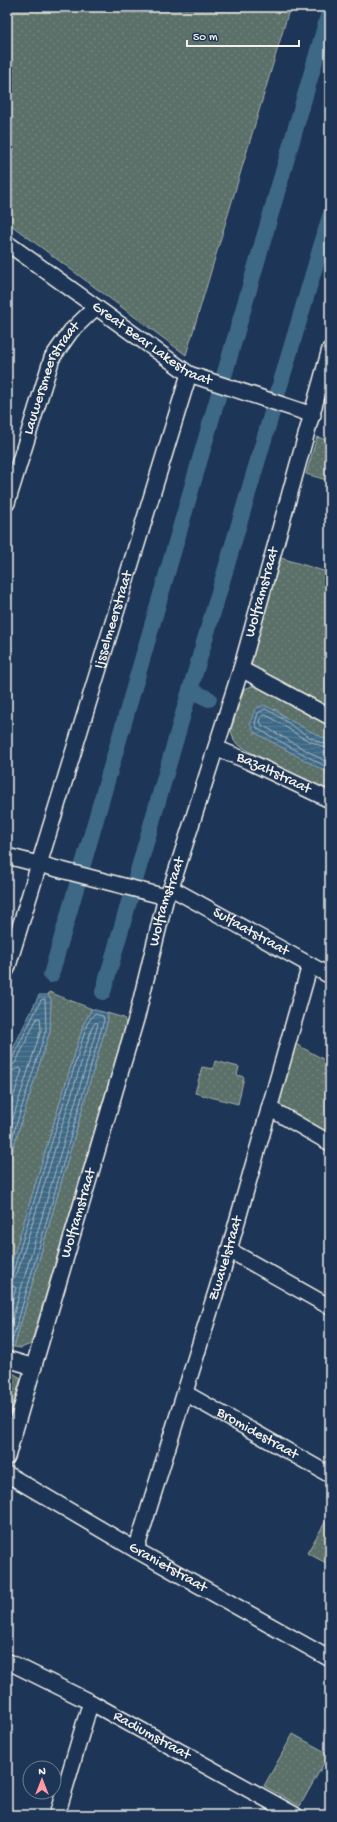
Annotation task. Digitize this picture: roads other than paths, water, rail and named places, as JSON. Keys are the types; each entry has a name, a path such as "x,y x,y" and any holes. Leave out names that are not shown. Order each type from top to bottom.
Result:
{"street":[{"name":"Great Bear Lakestraat","path":"7,243 95,308 189,374 307,413"},
{"name":"Lauwersmeerstraat","path":"7,503 52,358 72,331 95,308"},
{"name":"Wolframstraat","path":"7,1457 137,1016 165,894 216,748 241,669 307,413 330,348"},
{"name":"Ijsselmeerstraat","path":"7,969 189,374"},
{"path":"241,669 330,717"},
{"name":"Bazaltstraat","path":"216,748 250,762 330,800"},
{"name":"Sulfaatstraat","path":"7,856 165,894 330,976"},
{"name":"Zwavelstraat","path":"136,1550 228,1250 310,965"},
{"path":"269,1108 330,1143"},
{"path":"228,1250 330,1307"},
{"path":"11,1360 34,1366"},
{"name":"Bromidestraat","path":"185,1392 330,1475"},
{"name":"Granietstraat","path":"7,1474 136,1550 330,1659"},
{"name":"Radiumstraat","path":"7,1661 92,1704 295,1815"},
{"path":"57,1815 88,1711 92,1704"}],"water":[{"path":"264,705 298,725 330,741 330,774 254,732 250,723 255,709"},
{"path":"39,995 48,995 51,999 50,1031 7,1167 7,1061"},
{"path":"92,1009 107,1013 108,1019 14,1347 7,1345 7,1278 84,1023"}],"waterway":[{"path":"51,975 330,9"},
{"path":"103,992 190,690 330,216"},
{"path":"190,690 209,699"}]}
